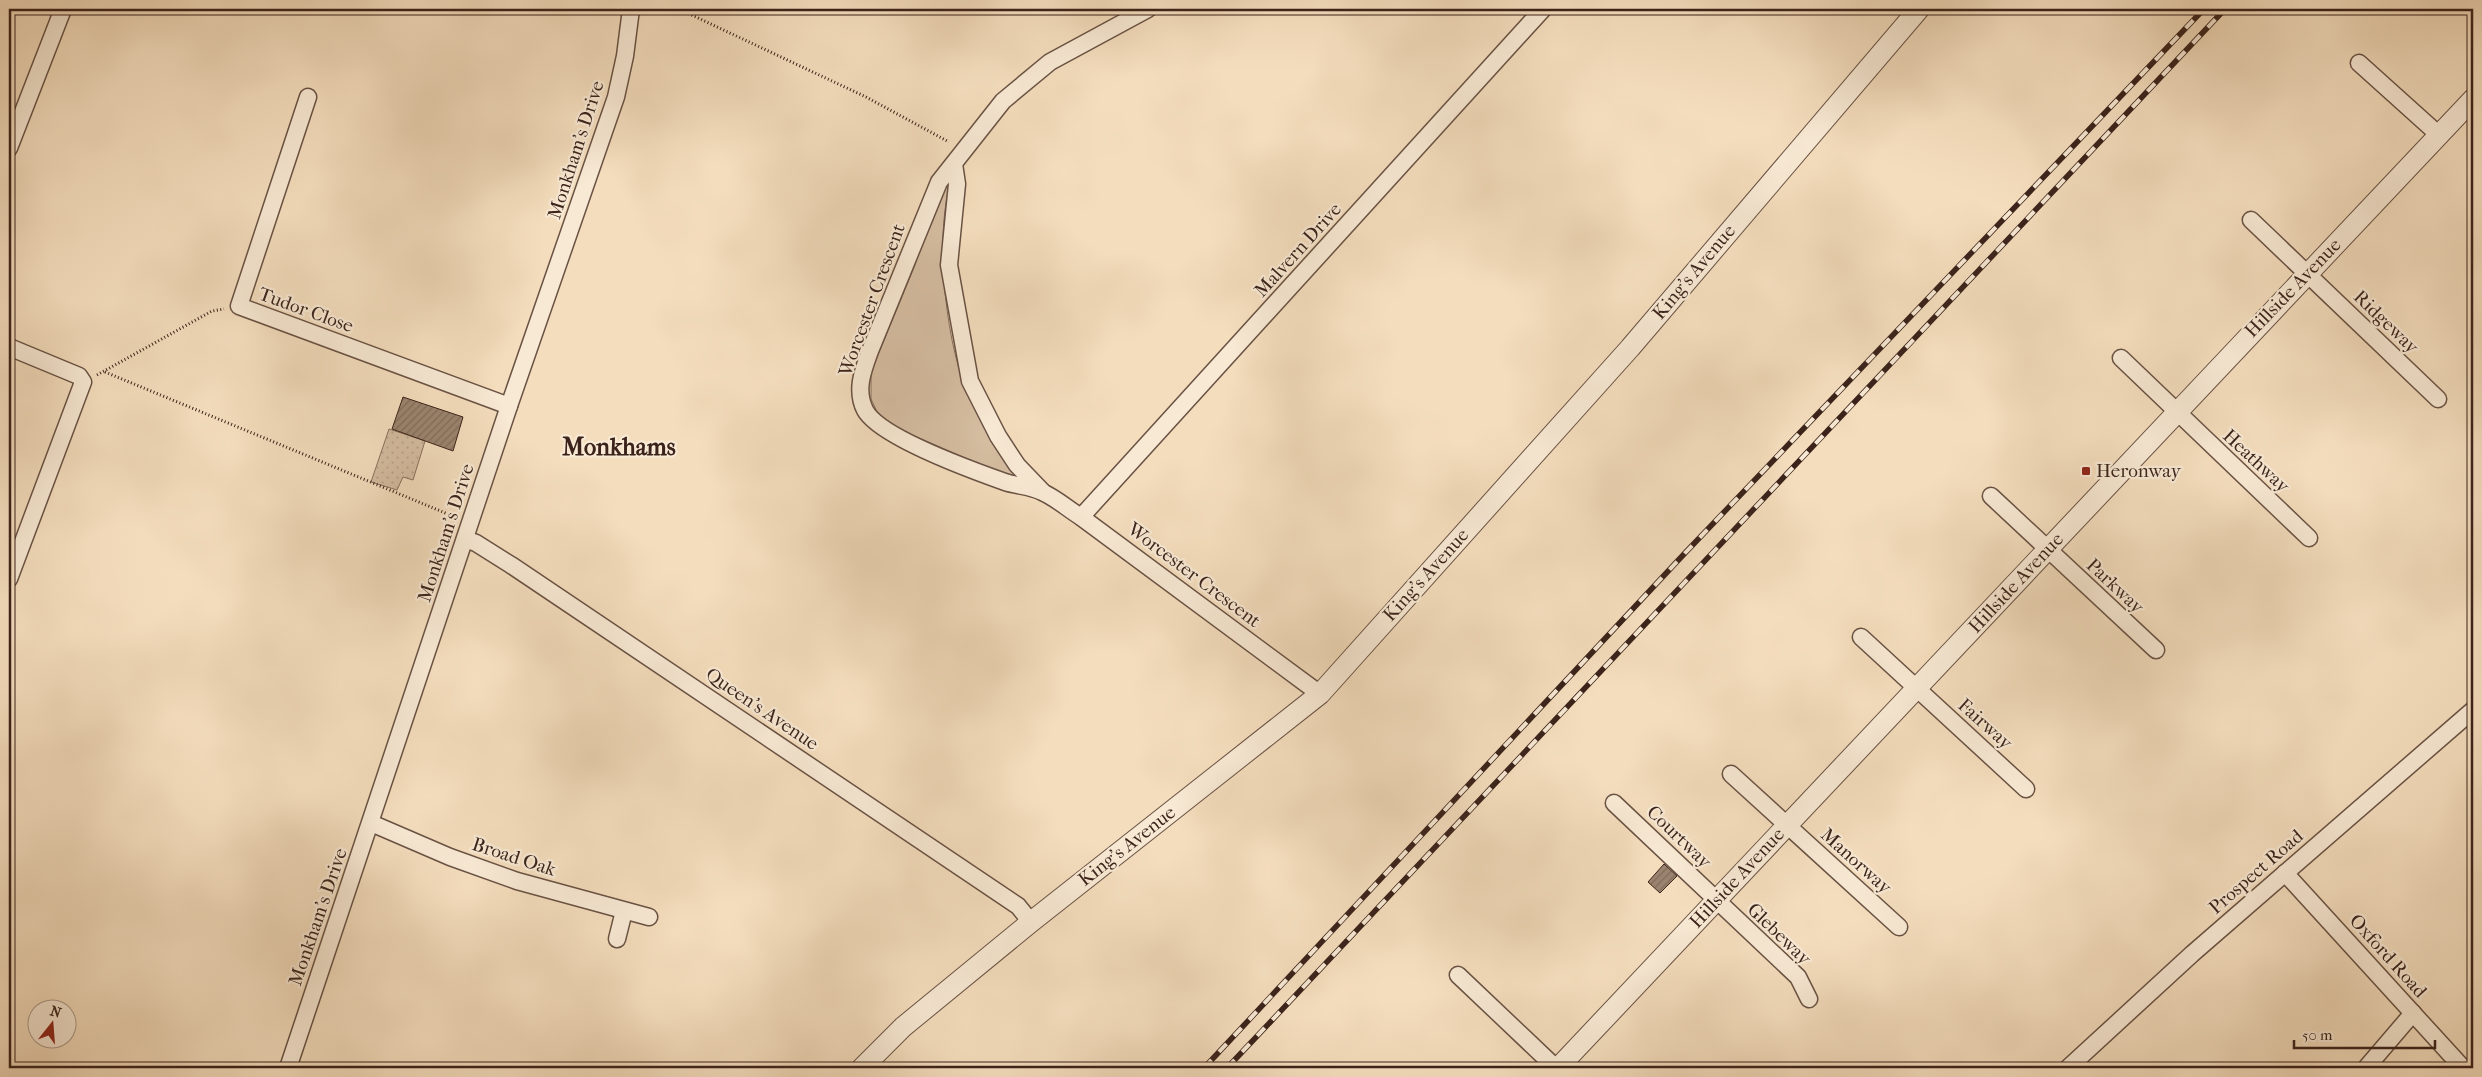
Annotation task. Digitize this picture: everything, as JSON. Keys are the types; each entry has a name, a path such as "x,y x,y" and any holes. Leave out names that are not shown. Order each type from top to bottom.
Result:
{"street":[{"path":"9,148 63,9"},
{"name":"Monkham's Drive","path":"288,1068 509,406 616,97 625,56 631,9"},
{"name":"Worcester Crescent","path":"1042,491 1006,482 896,437 876,424 865,410 860,393 861,378 870,351 939,182 1004,101 1050,62 1148,9"},
{"name":"Malvern Drive","path":"1081,517 1543,9"},
{"name":"King's Avenue","path":"862,1068 903,1027 1030,922 1320,694 1630,348 1919,9"},
{"path":"2359,62 2439,135"},
{"name":"Tudor Close","path":"308,97 239,306 509,406"},
{"name":"Hillside Avenue","path":"1557,1068 2473,99"},
{"name":"Worcester Crescent","path":"954,164 957,184 949,264 970,382 998,436 1017,465 1042,491 1081,517 1320,694"},
{"name":"Ridgeway","path":"2251,220 2438,399"},
{"path":"9,347 79,376 83,382 9,579"},
{"path":"2121,358 2176,412"},
{"name":"Heathway","path":"2176,412 2309,538"},
{"name":"Parkway","path":"1990,496 2156,650"},
{"name":"Queen's Avenue","path":"468,531 476,543 1018,906 1030,922"},
{"name":"Fairway","path":"1861,637 2026,789"},
{"name":"Prospect Road","path":"2068,1068 2285,873 2473,710"},
{"name":"Manorway","path":"1731,774 1899,927"},
{"name":"Courtway","path":"1614,803 1716,900"},
{"name":"Broad Oak","path":"371,823 466,863 517,880 649,918"},
{"name":"Oxford Road","path":"2285,873 2462,1067"},
{"name":"Glebeway","path":"1716,900 1798,978 1809,1000"},
{"path":"617,939 624,910"},
{"path":"1458,975 1557,1068"},
{"path":"2366,1068 2413,1013"}],"path":[{"path":"678,9 866,96 964,150"},
{"path":"83,382 105,372 212,311 239,306"},
{"path":"105,372 468,531"}],"shaded area":[{"path":"944,184 949,188 943,237 943,266 945,296 955,354 971,401 993,439 1019,474 1018,481 901,430 879,416 871,399 871,372 915,265 921,242"},
{"path":"389,429 425,441 413,480 403,477 397,490 371,482"}],"building":[{"path":"403,397 463,417 453,451 392,429"},
{"path":"1664,864 1677,876 1660,893 1648,882"}],"railway":[{"path":"1204,1068 1685,553 2204,9"},
{"path":"1227,1068 2225,9"}],"place":[{"name":"Heronway","path":"2086,471"}],"district":[{"name":"Monkhams","path":"619,447"}]}
